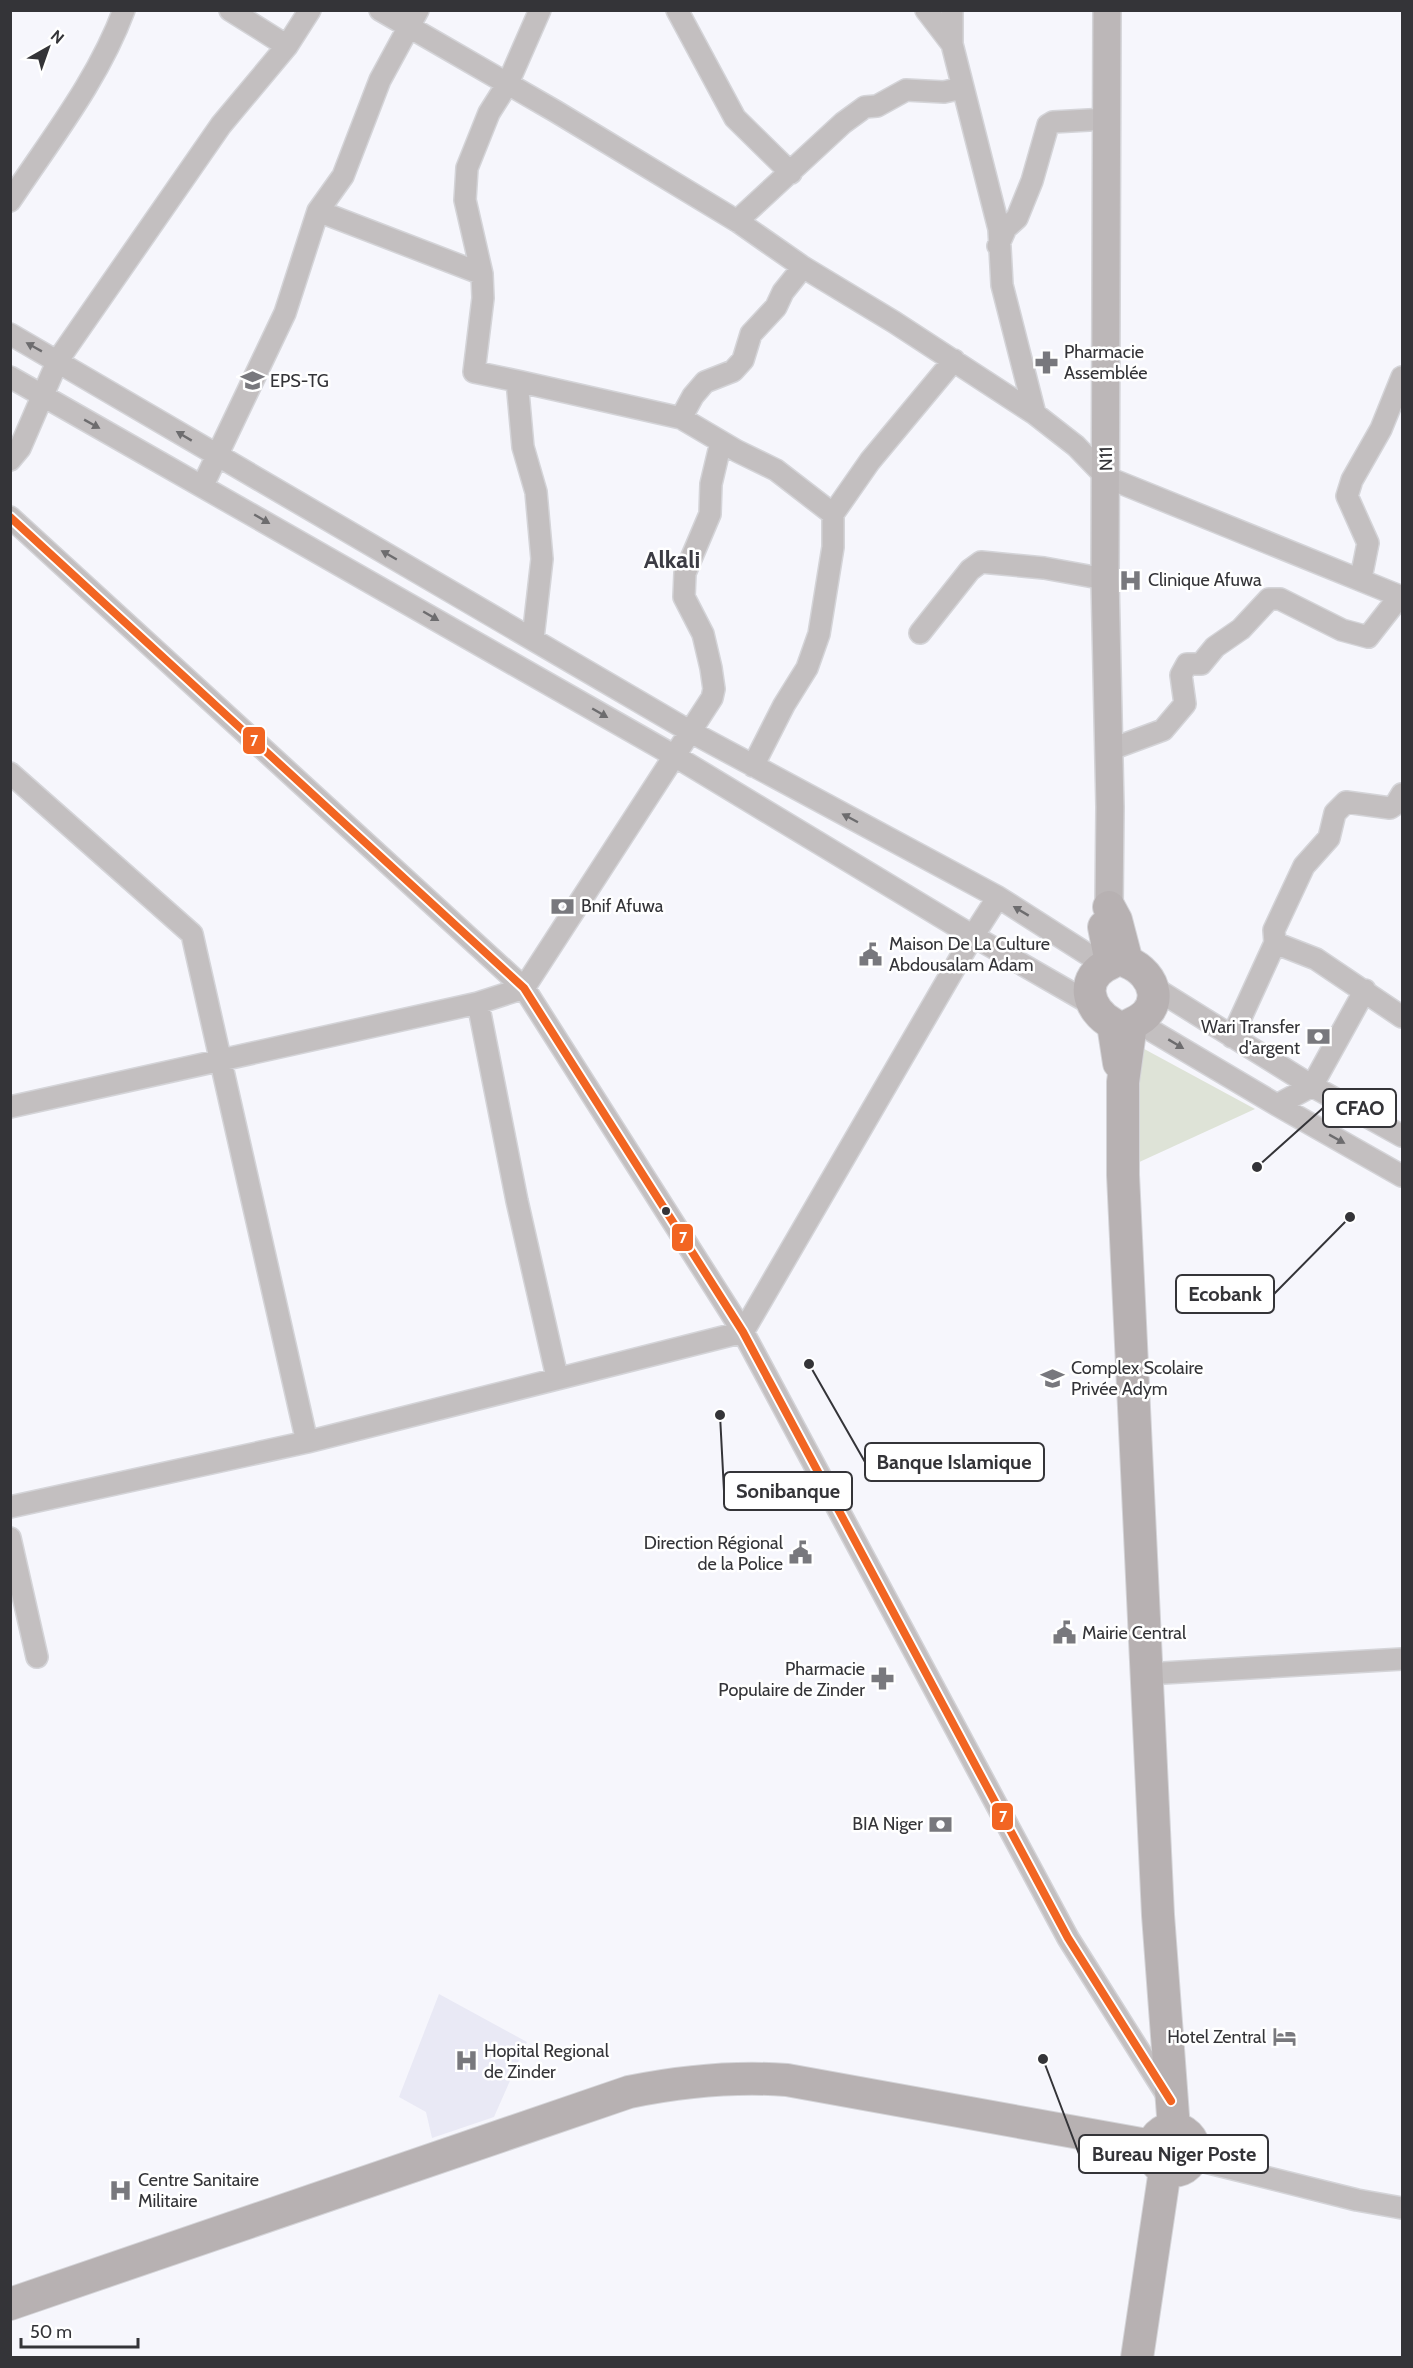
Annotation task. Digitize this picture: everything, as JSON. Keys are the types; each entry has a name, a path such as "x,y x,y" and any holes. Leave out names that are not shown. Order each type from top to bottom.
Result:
{"highway":[{"path":"1109,907 1116,920 1115,964"},
{"path":"1118,1018 1151,1007 1153,987 1148,975 1139,967 1115,964 1092,982 1118,1018 1123,1082 1123,1175 1170,2147 1152,2358"},
{"path":"10,2319 108,2278 629,2092 683,2081 739,2077 787,2080 1170,2147"},
{"path":"1137,2358 1170,2147"},
{"path":"10,2304 108,2278"}],"main road":[{"name":"N11","path":"1107,10 1105,579 1109,750 1109,907"}],"street":[{"path":"10,201 92,79 113,39 124,10"},
{"path":"230,10 287,46"},
{"path":"10,460 20,448 58,360 222,125 287,46 310,10"},
{"path":"380,10 413,18 508,83 737,221 803,267 954,360 1035,414 1076,446 1106,477 1401,596 1368,637 1342,630 1280,599 1269,599 1241,629 1215,647 1201,664 1187,664 1181,675 1185,704 1163,730 1109,750"},
{"path":"540,10 508,83 489,113 467,168 465,183 468,217 482,274 483,298 474,372 681,418 721,442 776,470 833,514"},
{"path":"677,10 735,118 791,173"},
{"path":"926,10 952,44"},
{"path":"952,10 952,44 999,230 998,246 1002,285 1035,414"},
{"path":"203,485 285,313 318,211 343,176 380,80 413,18"},
{"path":"737,221 843,123 865,107 877,106 906,90 944,92 962,88"},
{"path":"998,246 1006,228 1017,218 1032,181 1048,124 1107,118"},
{"path":"318,211 482,274"},
{"path":"681,418 693,396 705,382 733,371 743,360 750,334 776,307 783,292 803,267"},
{"path":"10,334 691,732 998,897 1115,964"},
{"path":"753,766 784,705 807,668 819,634 833,547 833,514 870,461 954,360"},
{"path":"10,377 673,755 973,936 1402,1176"},
{"path":"1360,578 1368,543 1347,496 1352,480 1380,429 1402,377"},
{"path":"517,381 523,447 536,492 542,559 533,638"},
{"path":"10,1107 478,1003 525,988 673,755 691,732 712,698 714,689 703,634 684,597 685,573 710,514 711,484 721,442"},
{"path":"10,517 525,988 743,1332 1068,1938 1170,2147 1357,2200 1402,2208"},
{"path":"920,633 970,570 981,561 1105,579"},
{"path":"10,773 192,934 307,1442"},
{"path":"1232,1037 1275,943 1274,930 1304,866 1329,838 1335,813 1346,802 1390,808 1396,804 1402,794"},
{"path":"10,1507 307,1442 557,1377 743,1332 973,936 998,897"},
{"path":"1275,943 1316,959 1402,1017"},
{"path":"1153,987 1312,1086 1402,1133"},
{"path":"1277,1105 1312,1086 1365,990"},
{"path":"478,1003 517,1201 557,1377"},
{"path":"10,1538 37,1657"},
{"path":"1146,1674 1402,1659"}],"shaded area":[{"path":"1135,1044 1255,1109 1135,1164"},
{"name":"Hopital Regional de Zinder","path":"439,1994 527,2042 494,2117 432,2138 426,2112 399,2097"}],"transit line":[{"name":"7","path":"10,517 524,988 743,1332 1068,1938 1171,2101"}],"place":[{"name":"Pharmacie Assemblée","path":"1046,362"},
{"name":"EPS-TG","path":"252,381"},
{"name":"Clinique Afuwa","path":"1130,580"},
{"name":"Bnif Afuwa","path":"563,906"},
{"name":"Maison De La Culture Abdousalam Adam","path":"871,954"},
{"name":"Wari Transfer d'argent","path":"1318,1037"},
{"name":"CFAO","path":"1257,1167"},
{"name":"Ecobank","path":"1350,1217"},
{"name":"Banque Islamique","path":"809,1364"},
{"name":"Complex Scolaire Privée Adym","path":"1053,1378"},
{"name":"Sonibanque","path":"720,1415"},
{"name":"Direction Régional de la Police","path":"801,1553"},
{"name":"Mairie Central","path":"1064,1633"},
{"name":"Pharmacie Populaire de Zinder","path":"883,1679"},
{"name":"BIA Niger","path":"941,1824"},
{"name":"Hotel Zentral","path":"1284,2037"},
{"name":"Bureau Niger Poste","path":"1043,2059"},
{"name":"Hopital Regional de Zinder","path":"466,2061"},
{"name":"Centre Sanitaire Militaire","path":"120,2190"}],"district":[{"name":"Alkali","path":"672,560"}]}
